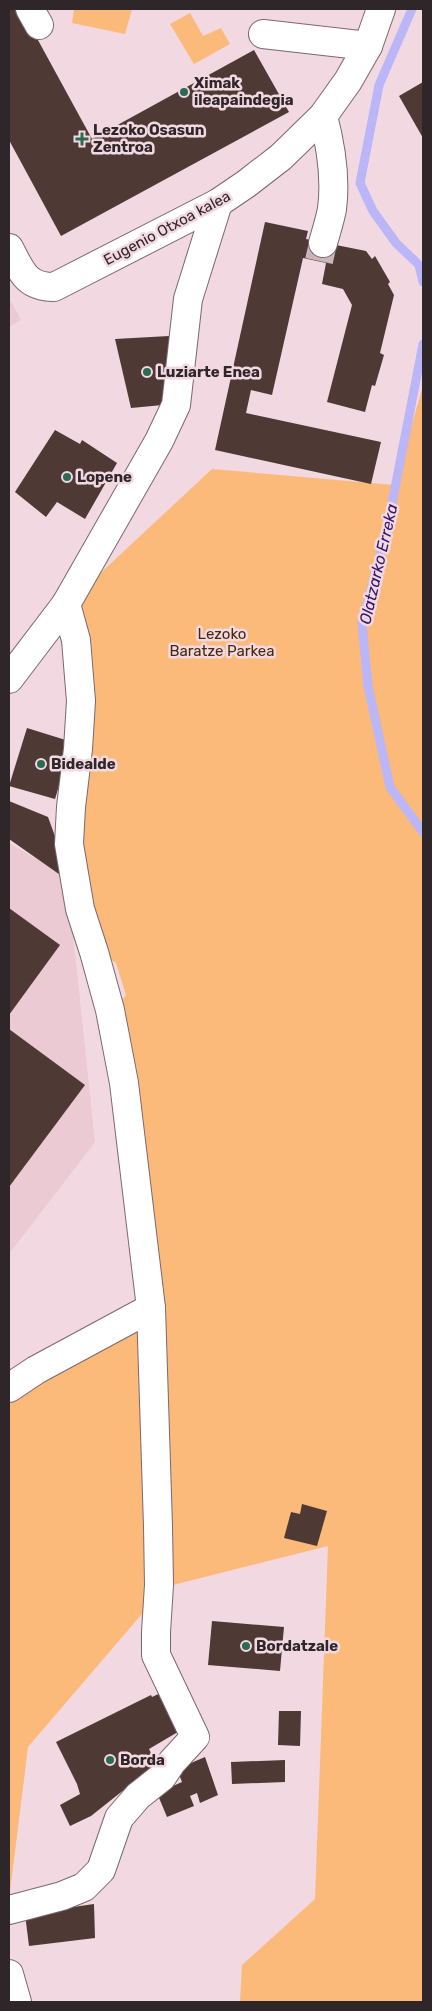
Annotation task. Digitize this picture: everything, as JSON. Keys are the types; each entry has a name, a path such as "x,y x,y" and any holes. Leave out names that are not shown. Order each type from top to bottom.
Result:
{"street":[{"name":"Eugenio Otxoa kalea","path":"12,254 25,278 33,284 43,287 54,287 218,203 281,157 323,116 348,81 368,46 381,9"},
{"path":"263,34 368,46"},
{"path":"323,116 334,170 332,209 323,243"},
{"path":"9,679 66,604 159,441 176,405 188,299 218,203"},
{"path":"9,1910 62,1896 84,1887 101,1870 119,1818 138,1796 162,1777 172,1762 195,1737 156,1655 159,1585 151,1308 124,1083 110,1010 80,909 69,844 78,749 80,701 76,640 66,604"},
{"path":"9,1388 36,1370 151,1308"},
{"path":"9,1974 17,2002"}],"shaded area":[{"path":"9,298 21,320 9,327"},
{"path":"9,843 67,877 95,1142 9,1254"}],"green space":[{"path":"74,9 132,9 125,34 72,23"},
{"path":"190,13 203,36 221,28 230,44 194,64 170,24"},
{"name":"Lezoko Baratze Parkea","path":"423,386 423,2002 240,2002 242,1965 315,1899 328,1546 165,1587 28,1747 9,1900 9,1399 157,1318 116,1007 126,995 116,963 102,954 82,904 78,594 212,469 394,485"}],"building":[{"path":"9,9 21,9 92,139 254,50 289,112 61,236 9,140"},
{"path":"423,82 423,138 399,96"},
{"path":"265,222 308,231 306,239 366,251 372,259 375,256 390,282 388,284 394,295 380,353 384,355 375,386 372,385 365,412 327,402 352,305 343,289 322,284 326,263 303,258 272,395 251,390 246,413 381,442 371,484 215,450"},
{"name":"Luziarte Enea","path":"169,336 173,404 131,408 115,339"},
{"name":"Lopene","path":"55,430 80,444 82,440 117,463 85,519 57,502 46,517 15,492"},
{"name":"Bidealde","path":"27,728 72,742 55,799 9,786"},
{"path":"9,801 48,817 69,875 66,879 9,839"},
{"path":"9,908 60,945 9,1015"},
{"path":"9,1029 85,1085 9,1187"},
{"path":"302,1504 327,1511 317,1546 284,1538 291,1512 300,1514"},
{"name":"Bordatzale","path":"212,1621 284,1627 280,1671 208,1665"},
{"name":"Borda","path":"169,1689 188,1726 149,1749 160,1772 130,1785 91,1816 70,1826 60,1805 80,1794 56,1742 151,1695 152,1697"},
{"path":"279,1711 301,1711 300,1746 278,1745"},
{"path":"205,1757 218,1795 200,1803 197,1793 190,1796 194,1806 167,1817 157,1793 182,1782 177,1769"},
{"path":"285,1760 285,1782 232,1784 231,1762"},
{"path":"94,1904 95,1938 29,1946 25,1914"}],"waterway":[{"name":"Olatzarko Erreka","path":"412,9 379,85 360,183 373,211 396,243 419,265 423,282"},
{"name":"Olatzarko Erreka","path":"423,344 387,529 362,623 368,686 390,787 423,832"}],"tunnel":[{"path":"319,261 323,243"}],"place":[{"name":"Ximak ileapaindegia","path":"184,92"},
{"name":"Lezoko Osasun Zentroa","path":"82,139"},
{"name":"Luziarte Enea","path":"147,372"},
{"name":"Lopene","path":"67,477"},
{"name":"Bidealde","path":"41,764"},
{"name":"Bordatzale","path":"246,1646"},
{"name":"Borda","path":"110,1760"}]}
